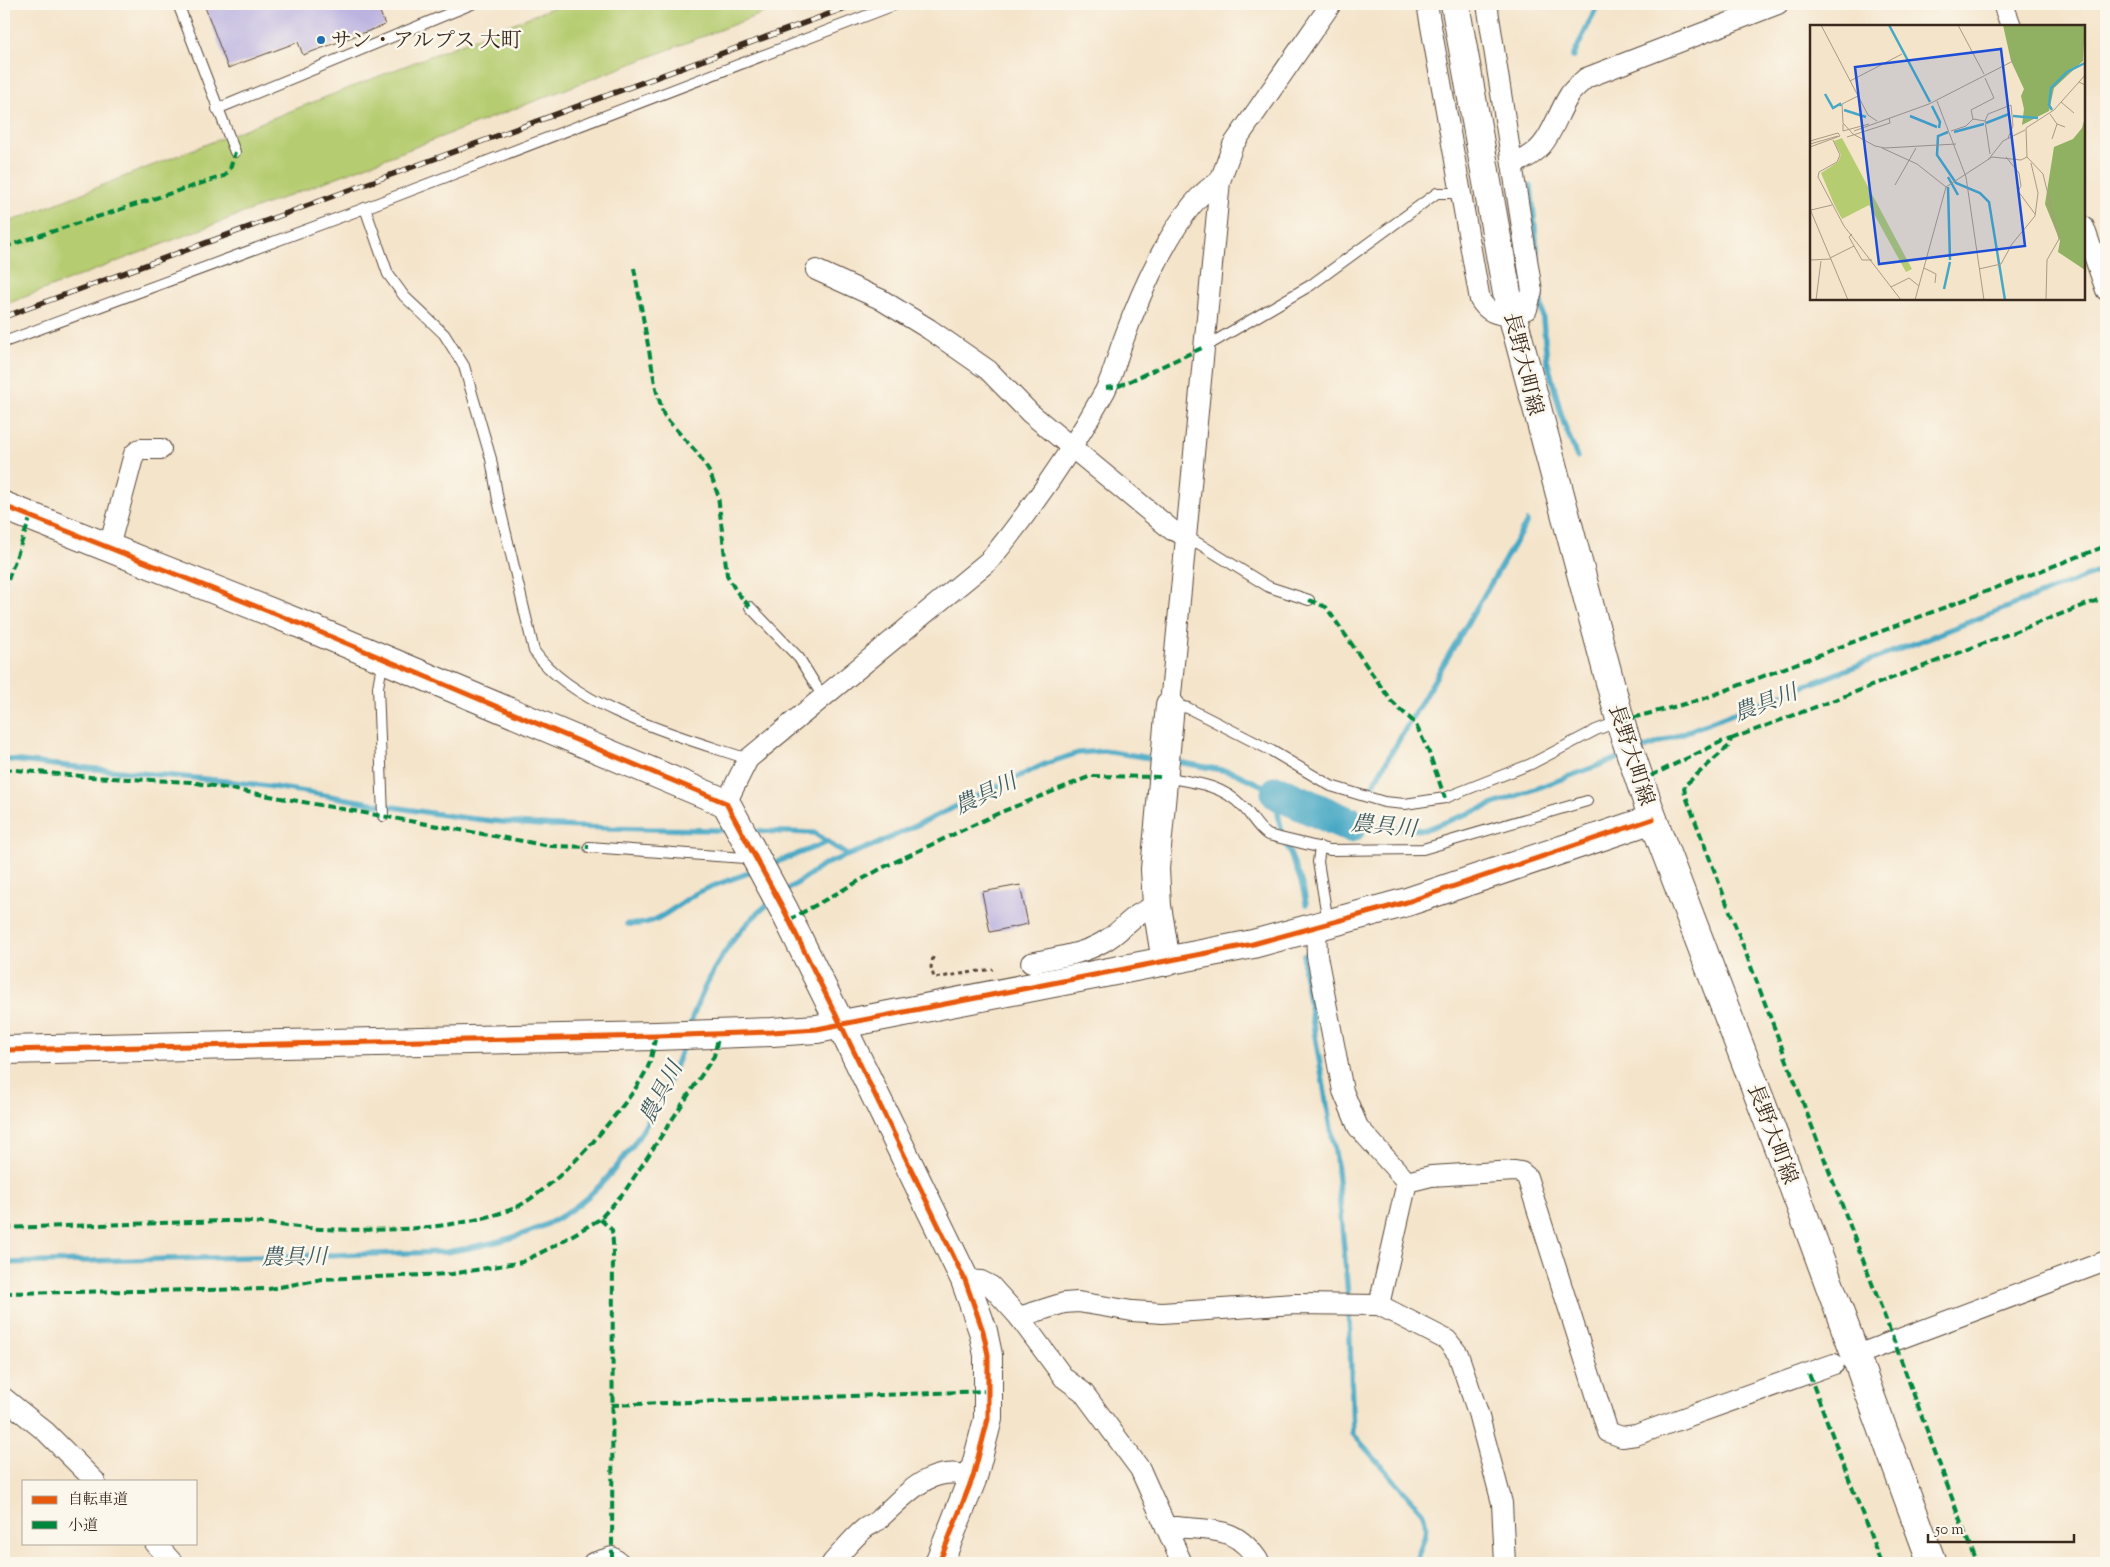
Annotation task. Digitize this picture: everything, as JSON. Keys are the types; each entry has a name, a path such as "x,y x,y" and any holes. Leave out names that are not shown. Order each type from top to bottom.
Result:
{"street":[{"path":"1166,962 1157,906 1156,851 1220,181 1232,145 1331,4"},
{"path":"1427,4 1480,300 1486,309 1496,315 1512,315 1527,309 1532,291 1487,4"},
{"name":"長野大町線","path":"1456,4 1508,299 1570,538 1622,726 1653,819 1793,1186 1932,1563"},
{"path":"1512,164 1528,159 1536,153 1555,127 1570,93 1586,78 1778,4"},
{"path":"2003,4 2011,25"},
{"path":"726,803 748,759 990,560 1036,503 1106,388 1138,300 1177,228 1198,199 1209,187 1220,181"},
{"path":"2085,230 2106,290"},
{"path":"816,270 880,300 929,329 988,370 1030,413 1172,530 1185,536"},
{"path":"109,547 134,454 140,448 161,449"},
{"path":"4,506 383,658 726,803 784,910 841,1025 965,1280 983,1331 988,1355 988,1419 973,1477 939,1563"},
{"path":"4,1050 708,1034 772,1032 841,1025 1253,944 1407,902 1653,819"},
{"path":"1031,963 1087,950 1117,934 1142,910 1157,906"},
{"path":"1322,925 1317,956 1343,1091 1358,1127 1407,1182"},
{"path":"1407,1182 1431,1176 1515,1171 1521,1172 1527,1177 1608,1432 1622,1437 1636,1435 1834,1364"},
{"path":"1378,1305 1407,1182"},
{"path":"1870,1350 2106,1261"},
{"path":"965,1280 981,1281 991,1286 1019,1317 1052,1364 1064,1378 1083,1392 1124,1445 1140,1469 1182,1563"},
{"path":"1019,1317 1064,1303 1078,1302 1132,1311 1162,1312 1295,1304 1378,1305 1447,1340 1458,1354 1478,1413 1502,1503 1505,1563"},
{"path":"4,1398 46,1432 94,1480"},
{"path":"832,1563 864,1529 879,1520 914,1487 927,1478 948,1472 960,1472 973,1477"},
{"path":"1166,1528 1176,1527 1234,1535 1247,1545 1260,1563"},
{"path":"156,1544 173,1563"},
{"path":"594,1563 612,1557 620,1563"}],"lane":[{"path":"178,4 235,152"},
{"path":"217,109 472,4"},
{"path":"4,342 365,208 897,4"},
{"path":"1204,347 1312,285 1436,193 1460,193"},
{"path":"365,208 388,274 404,296 444,334 464,366 491,459 498,500 534,651 545,666 620,715 748,759"},
{"path":"1185,536 1269,587 1309,600"},
{"path":"750,607 799,658 823,696"},
{"path":"383,658 378,687 383,815"},
{"path":"1169,711 1188,708 1272,751 1331,786 1384,802 1405,804 1445,798 1531,764 1596,730 1622,726"},
{"path":"1163,772 1215,786 1242,806 1260,830 1268,835 1320,847 1376,851 1423,849 1586,801"},
{"path":"589,847 756,859"},
{"path":"1320,847 1318,862 1322,925"}],"path":[{"path":"933,957 931,967 934,978 1031,963"}],"green space":[{"path":"562,4 787,4 4,305 4,224"}],"building":[{"path":"213,4 377,4 385,25 303,55 298,42 228,68 205,7"},
{"path":"1020,885 1028,924 990,932 982,892"}],"waterway":[{"path":"1573,57 1598,4"},
{"path":"1531,186 1539,271"},
{"path":"1540,290 1547,360 1563,421 1577,457"},
{"path":"1372,786 1527,522"},
{"name":"農具川","path":"1637,751 2106,569"},
{"name":"農具川","path":"783,893 825,864 877,844 1045,764 1078,753 1103,751 1158,759"},
{"name":"農具川","path":"1356,810 1350,825 1424,830 1624,756"},
{"path":"4,759 252,784 455,817 514,823 603,828 723,830"},
{"name":"農具川","path":"1172,761 1233,772 1278,793 1280,825 1299,876 1306,904"},
{"name":"農具川","path":"1278,793 1350,825"},
{"path":"759,831 814,833 847,855"},
{"path":"767,866 828,842"},
{"path":"627,924 638,924 657,919 699,892 754,871"},
{"name":"農具川","path":"689,1027 703,991 721,958 744,927 772,901"},
{"path":"1304,955 1304,971 1336,1158 1348,1295"},
{"name":"農具川","path":"4,1263 447,1252 508,1239 543,1226 568,1212 591,1194 612,1173 647,1123 662,1096 684,1043"},
{"path":"1349,1312 1353,1434 1422,1512 1425,1518 1425,1531 1415,1563"}],"railway":[{"path":"4,317 856,4"}],"marked path":[{"path":"4,247 224,176 230,169 235,152"},
{"path":"634,268 656,389 664,416 698,454 710,473 718,495 727,575 736,591 750,607"},
{"path":"1106,388 1119,386 1204,347"},
{"path":"4,591 31,516"},
{"path":"1621,721 1703,699 2106,546"},
{"path":"1731,739 2106,597"},
{"path":"1309,600 1326,607 1391,701 1415,723 1428,750 1445,798"},
{"path":"1640,781 1731,739 1729,746 1684,786 1685,794 1894,1341 1976,1563"},
{"path":"4,769 91,777 191,782 550,846 589,847"},
{"path":"789,920 884,867 999,813 1091,776 1163,777"},
{"path":"4,1293 269,1289 322,1279 452,1274 522,1262 600,1219 625,1191 714,1056 719,1034"},
{"path":"4,1228 226,1221 320,1229 368,1230 442,1226 489,1216 512,1209 534,1196 558,1177 590,1145 637,1087 650,1061 656,1036"},
{"path":"600,1219 612,1230 613,1243 612,1557"},
{"path":"1809,1374 1881,1563"},
{"path":"611,1405 988,1391"}],"cycle path":[{"path":"4,506 303,625 726,803 784,910 841,1025 965,1280 983,1331 988,1355 988,1419 973,1477 939,1563"},
{"path":"4,1050 656,1036 817,1029 1253,944 1407,902 1653,819"}],"place":[{"name":"サン・アルプス 大町","path":"321,40"}]}
